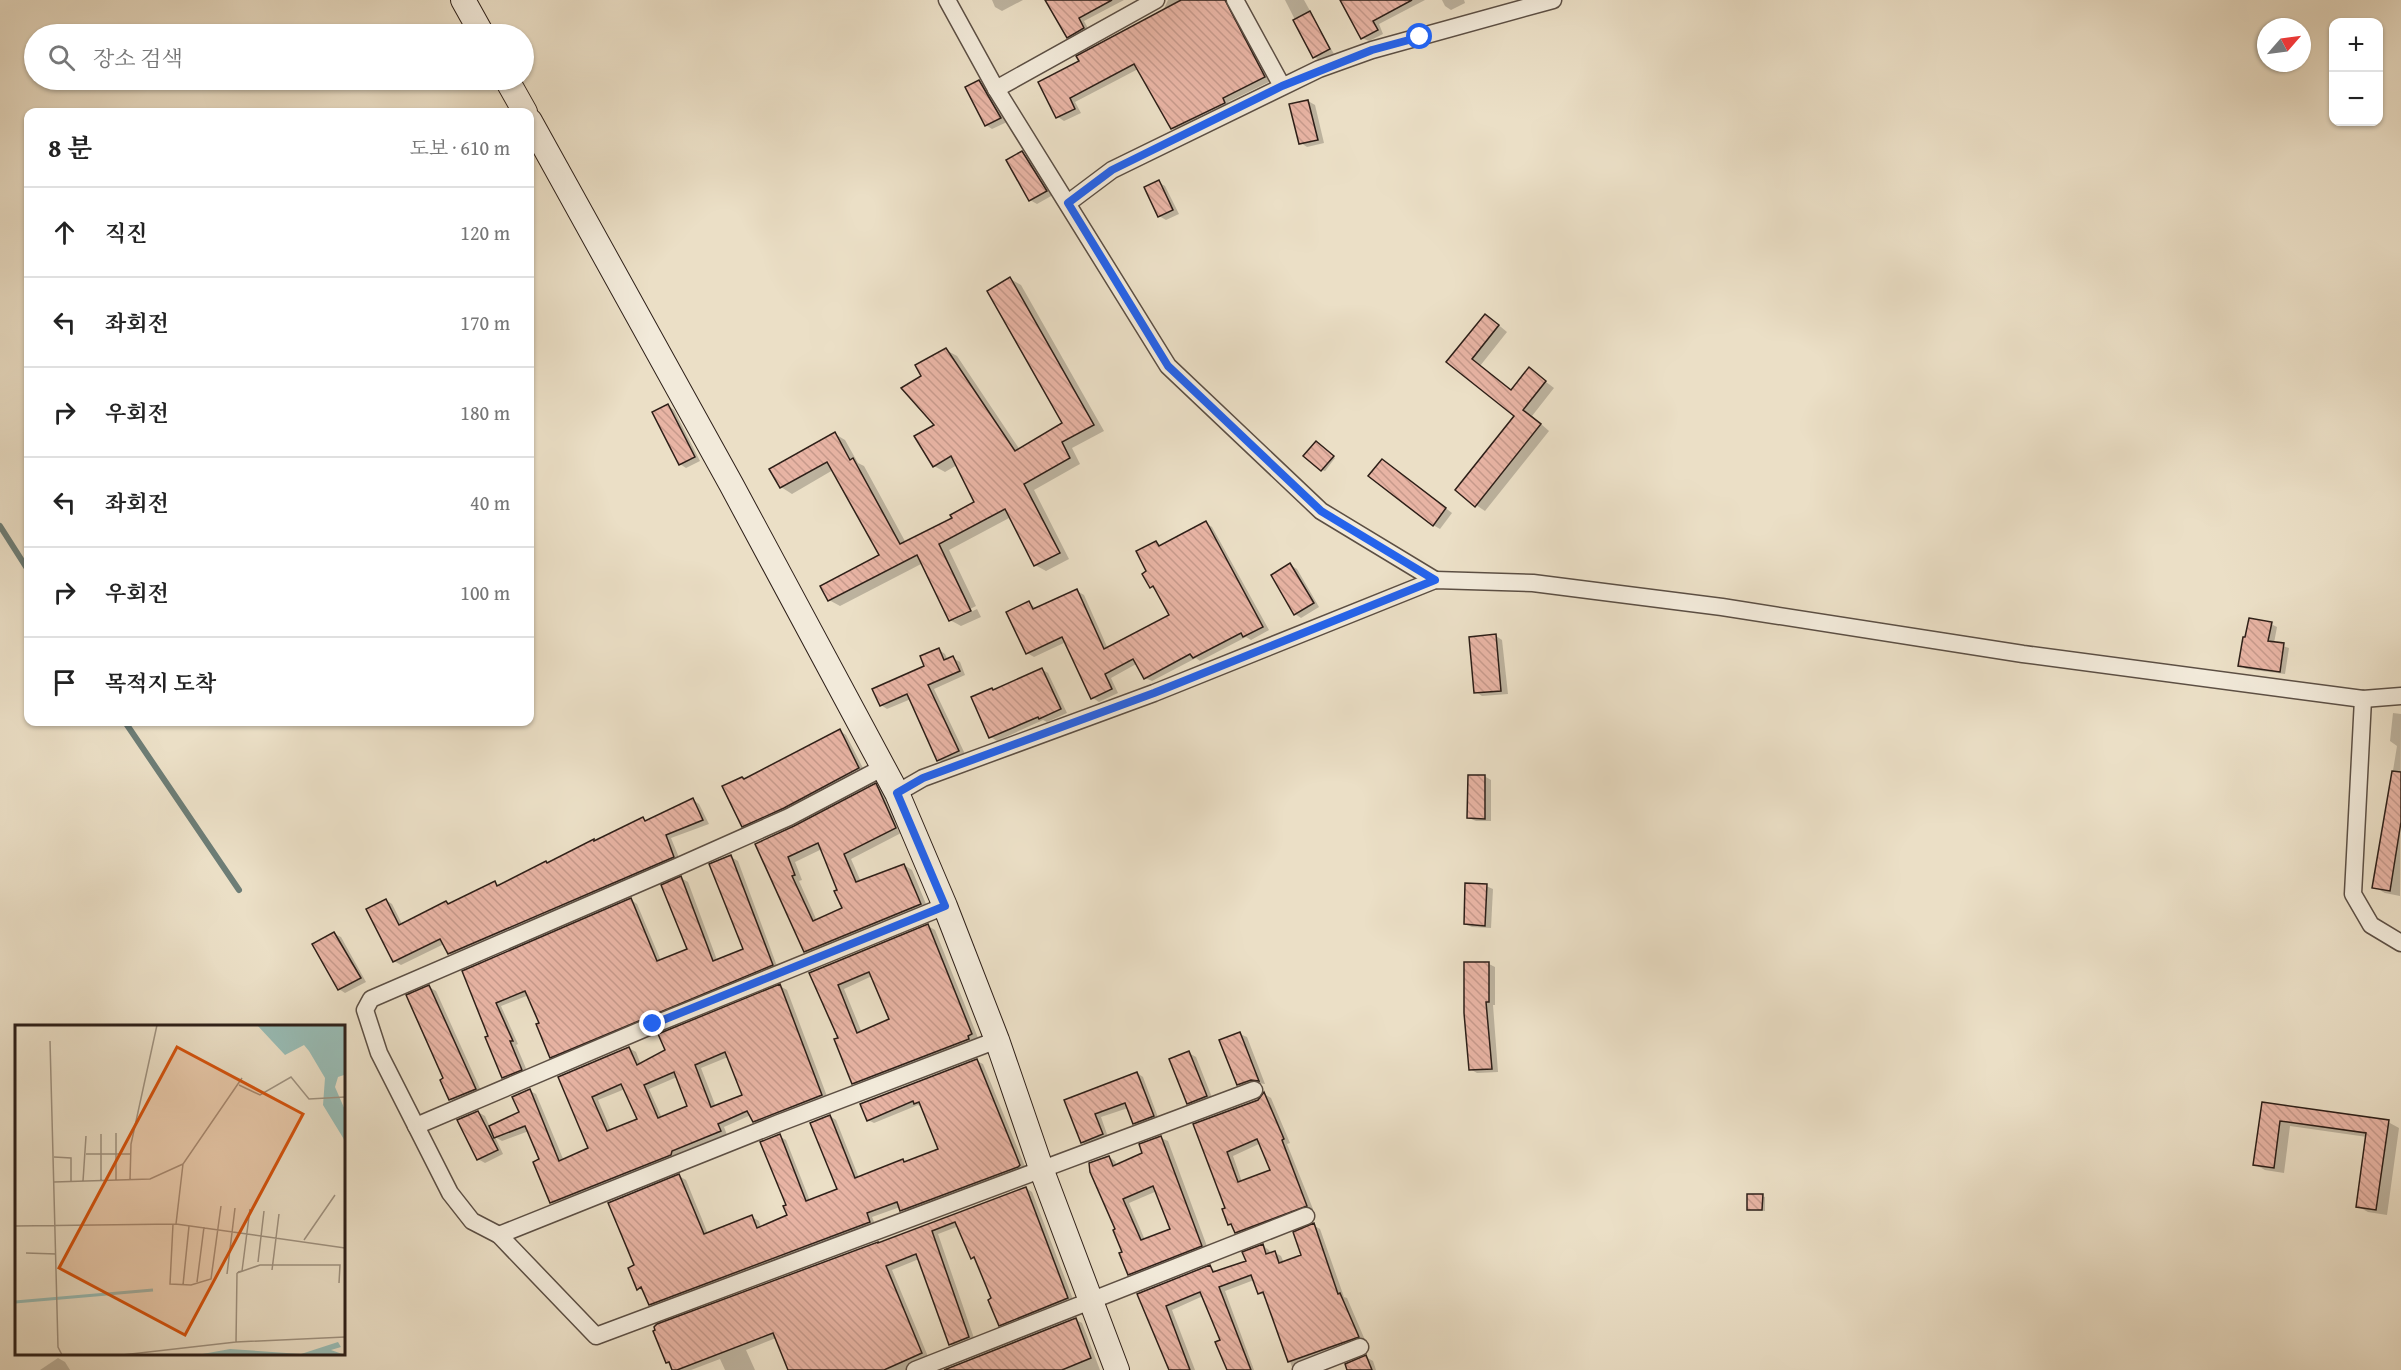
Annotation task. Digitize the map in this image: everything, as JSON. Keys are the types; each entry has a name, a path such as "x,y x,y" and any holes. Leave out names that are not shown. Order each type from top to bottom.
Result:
{"street":[{"path":"463,0 476,24"},
{"path":"947,0 996,89 1168,366 1321,511 1435,580"},
{"path":"996,89 1156,0"},
{"path":"1235,0 1282,86"},
{"path":"1068,203 1112,170 1282,86 1372,50 1553,0"},
{"path":"513,90 523,108"},
{"path":"534,128 731,484 897,793 945,906 997,1040 1042,1171 1118,1370"},
{"path":"897,793 923,778 1154,693 1435,580 1533,583 1722,607 2024,654 2363,699 2401,696"},
{"path":"2363,699 2353,894 2371,925 2401,943"},
{"path":"884,767 789,817 371,999 365,1010 376,1042 450,1193 472,1221 499,1236 596,1336 1254,1090"},
{"path":"416,1126 653,1024 945,906"},
{"path":"499,1236 778,1123 997,1040"},
{"path":"915,1370 1306,1216"},
{"path":"1300,1370 1360,1347"}],"building":[{"path":"1045,0 1112,0 1079,18 1084,28 1067,38"},
{"path":"1181,0 1225,0 1265,77 1223,98 1225,103 1171,129 1134,64 1070,98 1075,109 1056,118 1038,82 1079,61 1076,56"},
{"path":"1340,0 1412,0 1373,21 1378,30 1361,39"},
{"path":"1310,11 1330,49 1313,58 1293,20"},
{"path":"979,80 1001,118 985,126 965,87"},
{"path":"1308,100 1318,140 1299,144 1289,104"},
{"path":"1022,151 1047,191 1029,201 1006,160"},
{"path":"1159,180 1173,210 1158,217 1144,187"},
{"path":"1010,277 1094,425 1062,442 1070,458 1024,484 1060,553 1034,566 1005,509 939,544 971,611 949,621 917,555 828,601 820,586 879,555 827,462 780,488 769,469 835,432 850,460 853,458 900,544 952,518 950,515 974,502 951,456 933,467 914,436 934,425 901,388 921,376 915,365 946,348 1015,451 1062,423 987,291"},
{"path":"1485,314 1499,325 1472,359 1511,390 1529,367 1546,381 1523,410 1541,424 1475,507 1455,490 1514,416 1446,362"},
{"path":"668,404 695,457 679,465 652,412"},
{"path":"1316,441 1334,456 1321,471 1303,456"},
{"path":"1382,459 1446,508 1433,526 1368,476"},
{"path":"1206,521 1263,627 1243,637 1241,633 1193,658 1190,654 1144,679 1133,659 1105,674 1112,689 1091,699 1062,637 1026,654 1006,612 1029,601 1033,609 1077,589 1104,649 1169,615 1153,586 1150,588 1142,574 1146,571 1136,551 1156,541 1159,546"},
{"path":"1290,563 1314,603 1294,615 1271,575"},
{"path":"2249,618 2272,622 2268,641 2284,643 2280,672 2238,666"},
{"path":"1496,634 1501,691 1474,693 1469,637"},
{"path":"939,648 944,660 953,656 960,671 928,685 959,751 937,761 907,694 880,706 872,689 924,666 920,656"},
{"path":"1042,668 1061,709 989,738 971,697 992,688 993,690"},
{"path":"840,729 859,768 784,808 742,827 722,786 742,777 744,779"},
{"path":"2392,771 2401,772 2401,822 2390,891 2372,888"},
{"path":"1468,775 1485,775 1485,819 1467,818"},
{"path":"876,783 896,828 844,854 856,882 904,864 921,904 804,952 755,844","holes":["818,843 837,890 834,891 842,908 813,921 792,876 795,875 788,857"]},
{"path":"693,798 703,820 666,835 674,857 448,954 440,939 393,962 366,909 386,899 399,925 446,901 448,904 495,881 497,886 643,817 645,821"},
{"path":"731,855 773,965 550,1058 536,1024 539,1023 525,991 496,1003 513,1041 510,1041 522,1070 502,1078 462,971 631,898 657,961 687,949 661,885 681,876 713,961 743,949 709,864"},
{"path":"1465,883 1487,884 1485,926 1464,924"},
{"path":"928,924 972,1034 968,1036 969,1039 852,1084 834,1039 838,1038 809,973","holes":["869,972 889,1019 857,1033 838,985"]},
{"path":"334,932 361,978 338,990 312,944"},
{"path":"1464,962 1489,962 1489,1002 1486,1002 1492,1069 1469,1070 1464,1013"},
{"path":"780,984 822,1095 753,1122 747,1111 718,1124 721,1131 672,1151 671,1155 550,1203 533,1162 539,1159 525,1126 494,1138 489,1126 519,1112 512,1097 530,1089 559,1161 588,1148 558,1077 629,1047 637,1065 665,1050 658,1034","holes":["725,1052 742,1095 711,1107 695,1065","674,1072 687,1106 658,1118 644,1085","621,1084 637,1119 607,1131 592,1097"]},
{"path":"429,985 476,1089 449,1100 440,1080 443,1078 406,995"},
{"path":"1240,1032 1259,1081 1251,1080 1237,1085 1219,1040"},
{"path":"1189,1051 1207,1096 1187,1104 1169,1059"},
{"path":"977,1059 1020,1165 1018,1167 900,1211 897,1202 867,1213 870,1222 649,1305 641,1287 637,1290 628,1268 634,1265 608,1203 679,1174 704,1234 752,1215 757,1228 787,1215 783,1206 786,1205 760,1142 780,1134 806,1201 837,1189 810,1123 830,1115 855,1178 903,1159 904,1162 938,1149 919,1102 914,1104 913,1101 867,1121 860,1104"},
{"path":"1137,1072 1154,1116 1133,1124 1125,1103 1095,1114 1103,1134 1081,1143 1064,1100"},
{"path":"1264,1092 1284,1139 1282,1140 1307,1206 1235,1233 1231,1224 1228,1225 1222,1209 1225,1208 1193,1124 1258,1100","holes":["1257,1139 1270,1170 1238,1182 1227,1152"]},
{"path":"2262,1102 2389,1120 2376,1210 2356,1207 2366,1133 2280,1121 2274,1168 2253,1165"},
{"path":"478,1111 498,1150 477,1160 457,1120"},
{"path":"1161,1136 1202,1246 1128,1275 1119,1253 1122,1252 1113,1230 1115,1229 1090,1172 1089,1163 1109,1156 1113,1166 1142,1153 1139,1144","holes":["1153,1186 1170,1229 1141,1240 1123,1199"]},
{"path":"1026,1187 1068,1298 999,1326 988,1300 991,1298 974,1257 971,1259 955,1222 932,1231 969,1337 949,1345 916,1254 886,1266 922,1353 884,1370 788,1370 773,1333 677,1370 672,1370 669,1362 666,1363 653,1331 657,1324"},
{"path":"1747,1194 1763,1194 1762,1210 1747,1210"},
{"path":"1314,1223 1338,1294 1340,1293 1359,1337 1288,1362 1263,1292 1258,1294 1251,1275 1219,1287 1251,1370 1227,1370 1215,1342 1220,1340 1200,1292 1166,1306 1190,1370 1169,1370 1137,1294 1210,1265 1213,1272 1246,1261 1242,1252 1263,1244 1266,1254 1275,1251 1279,1263 1301,1255 1293,1232"},
{"path":"1076,1318 1091,1358 1062,1370 944,1370"},
{"path":"1366,1355 1372,1370 1347,1370 1345,1364"}],"waterway":[{"path":"0,526 24,564"},
{"path":"128,726 239,890"}],"route":[{"path":"653,1024 945,906 897,793 923,778 1154,693 1435,580 1321,511 1168,366 1068,203 1112,170 1235,108 1319,69 1372,50 1420,37"}]}
